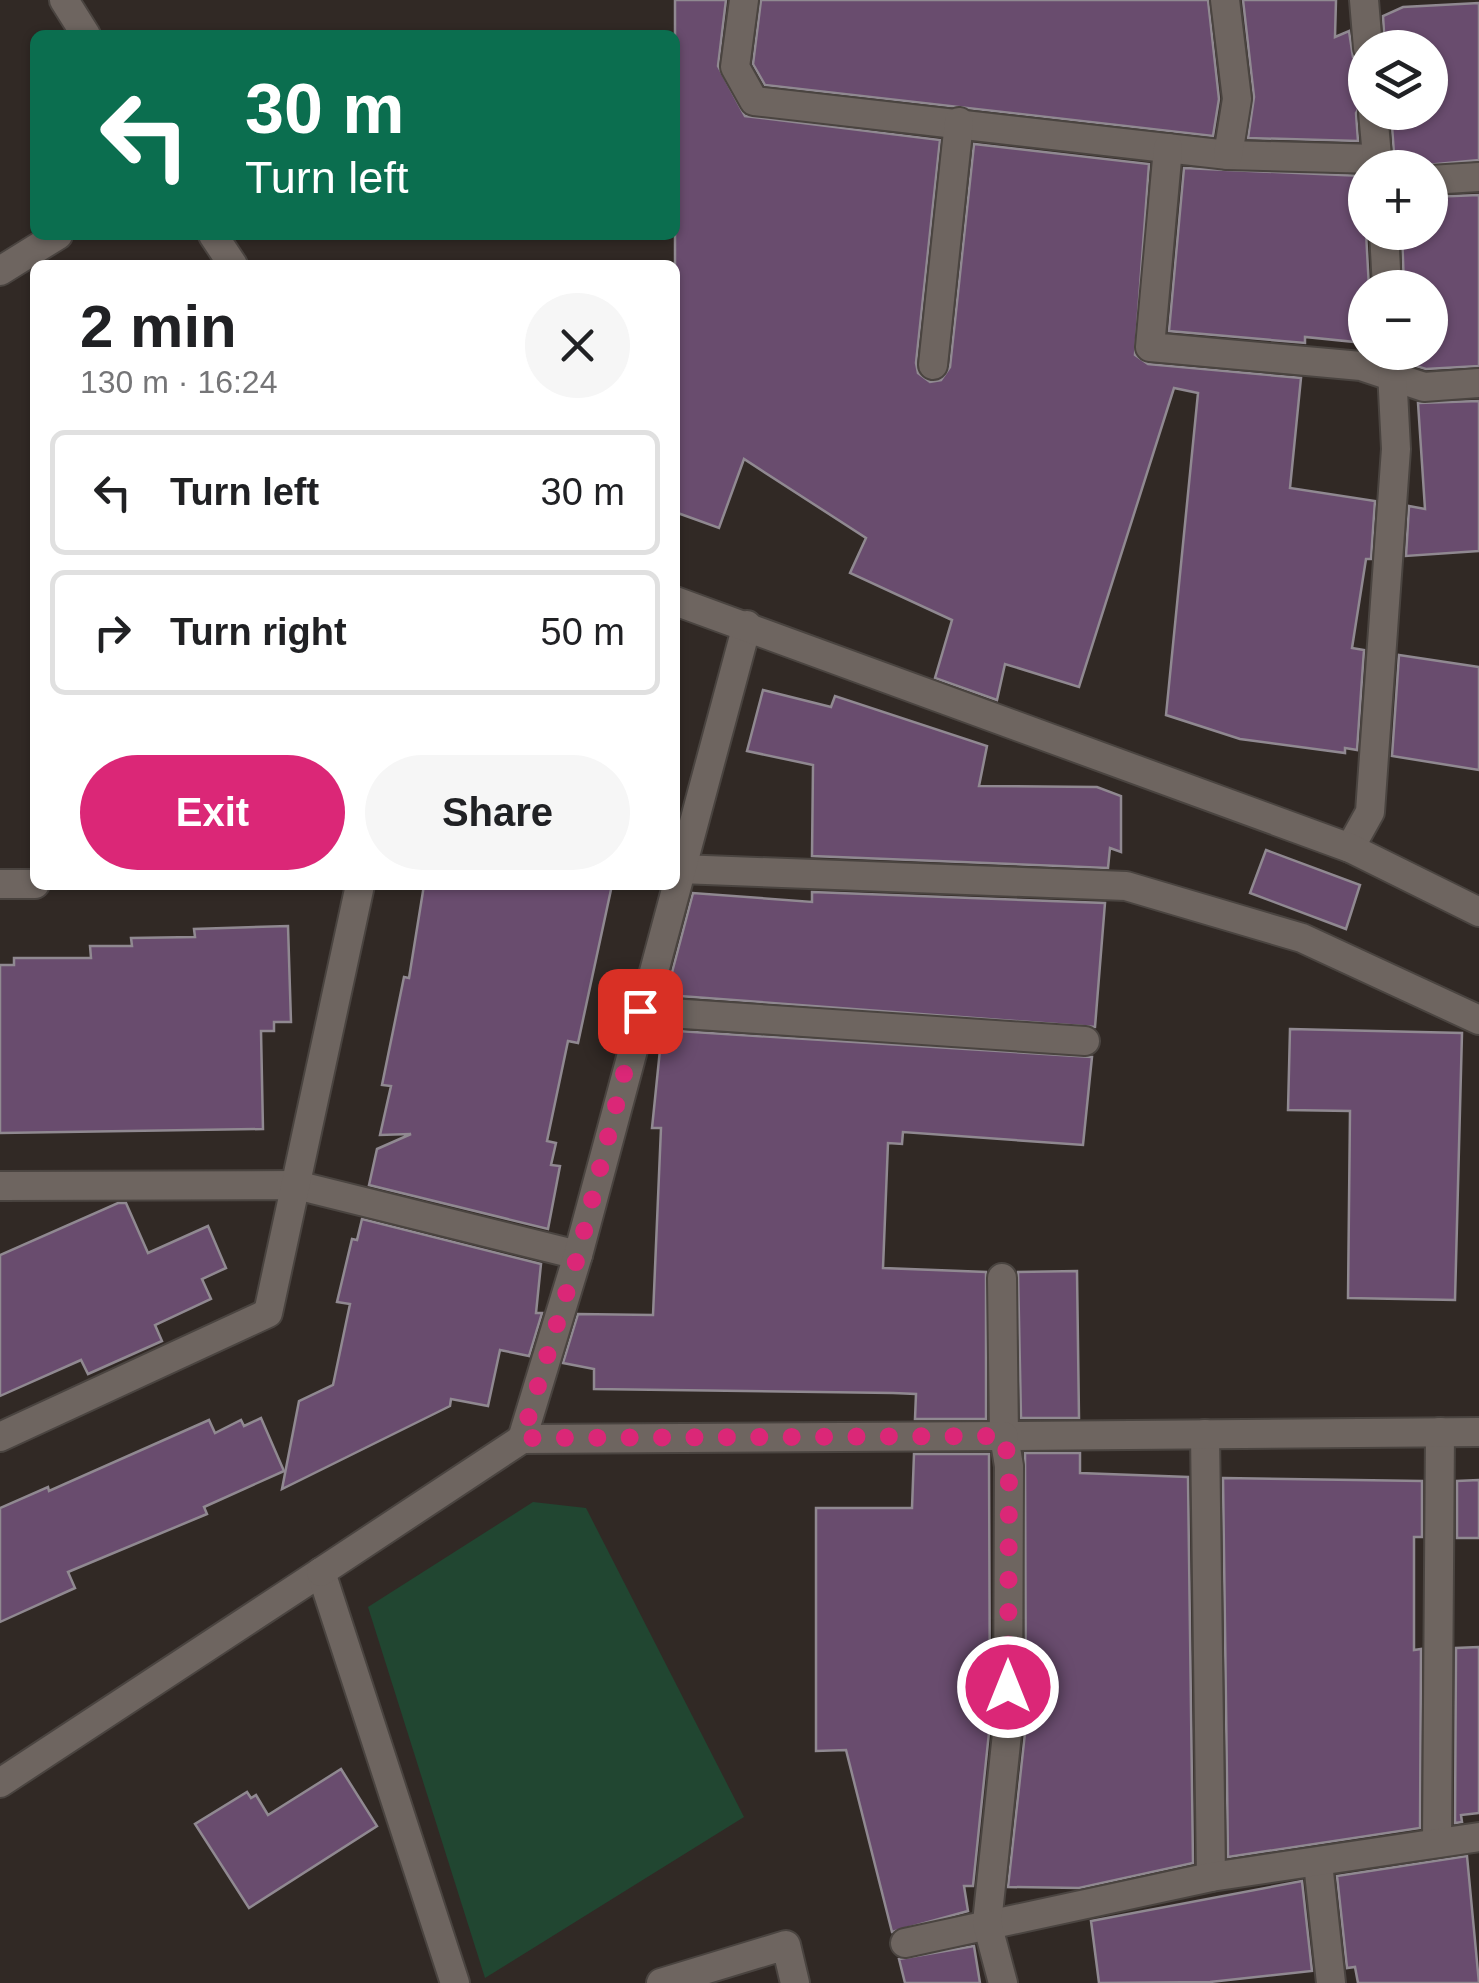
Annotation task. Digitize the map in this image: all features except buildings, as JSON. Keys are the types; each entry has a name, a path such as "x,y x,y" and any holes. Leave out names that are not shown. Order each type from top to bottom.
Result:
{"street":[{"path":"64,0 83,30"},
{"path":"744,0 736,67 754,101 1228,155 1348,161"},
{"path":"1225,0 1237,99 1228,155"},
{"path":"1364,0 1366,30"},
{"path":"933,365 959,122"},
{"path":"1168,148 1150,347 1348,365"},
{"path":"1448,179 1479,177"},
{"path":"0,271 50,240"},
{"path":"1350,848 1370,812 1396,449 1392,370"},
{"path":"1399,370 1424,387 1479,383"},
{"path":"680,603 1350,848 1479,912"},
{"path":"747,625 680,869 1126,886 1302,938 1479,1020"},
{"path":"0,884 30,884"},
{"path":"0,1437 268,1313 359,890"},
{"path":"522,1438 578,1255 674,890"},
{"path":"640,1011 1085,1041"},
{"path":"0,1186 296,1185 578,1255"},
{"path":"1002,1278 1004,1436 1009,1466 1008,1724 987,1923 1003,1983"},
{"path":"1437,1843 1440,1432"},
{"path":"0,1783 522,1438 1479,1432"},
{"path":"1204,1434 1211,1877"},
{"path":"321,1572 455,1983"},
{"path":"905,1943 1211,1877 1437,1843 1478,1843"},
{"path":"1318,1862 1332,1983"},
{"path":"661,1983 786,1945 795,1983"}],"green space":[{"path":"533,1502 586,1508 744,1817 485,1978 368,1607"}],"route":[{"path":"640,1011 578,1255 522,1438 1004,1436 1009,1466 1008,1687"}]}
